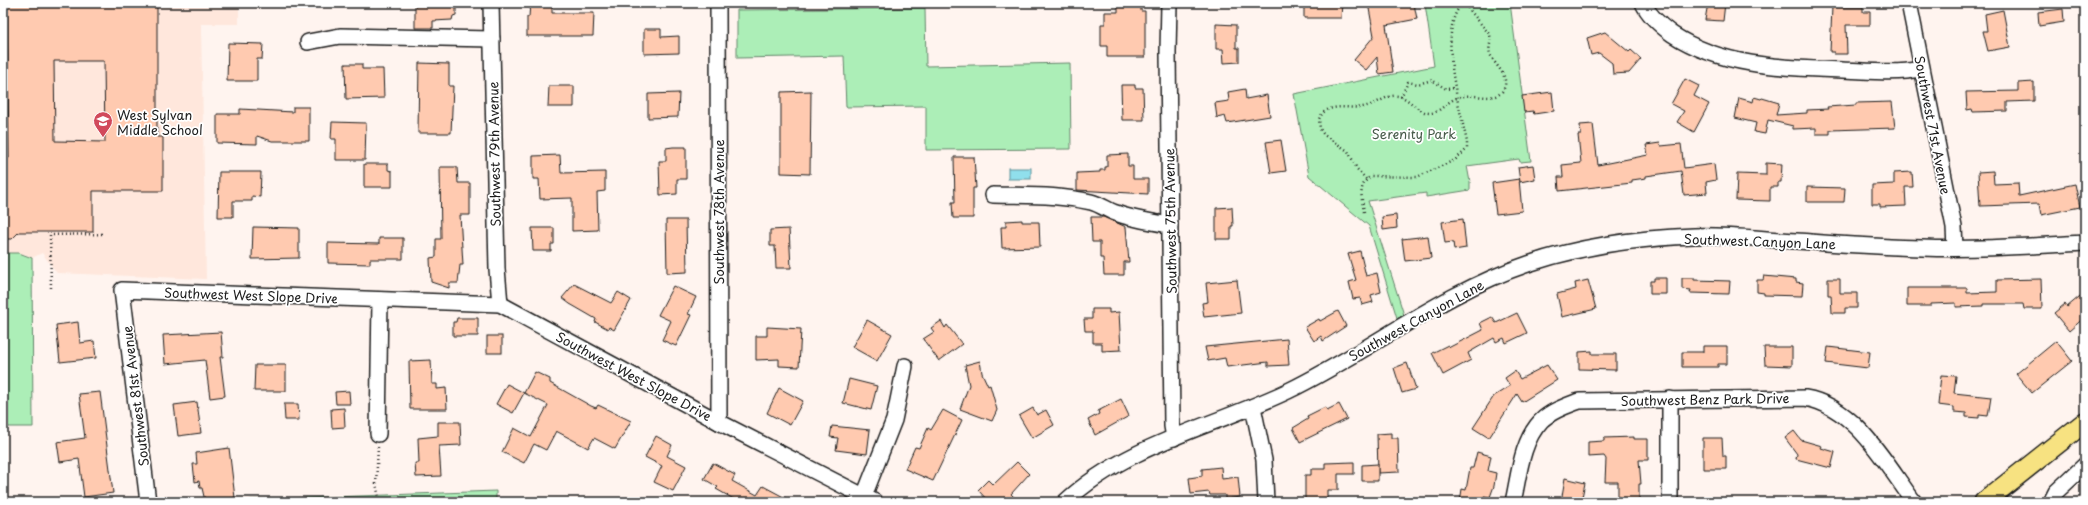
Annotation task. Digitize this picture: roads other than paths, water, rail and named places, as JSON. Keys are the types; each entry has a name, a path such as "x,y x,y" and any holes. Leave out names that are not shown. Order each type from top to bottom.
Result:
{"main road":[{"path":"1984,502 2085,422"}],"street":[{"name":"Southwest 79th Avenue","path":"491,3 497,269 500,304"},
{"name":"Southwest 78th Avenue","path":"718,3 719,422"},
{"name":"Southwest 75th Avenue","path":"1169,3 1172,426 1174,438"},
{"path":"1643,3 1652,17 1667,30 1684,41 1719,56 1792,69 1903,73 1922,69"},
{"name":"Southwest 71st Avenue","path":"1908,3 1954,227 1955,248"},
{"path":"308,42 340,36 492,39"},
{"path":"993,195 1035,194 1062,197 1092,203 1114,213 1140,220 1170,225"},
{"name":"Southwest Canyon Lane","path":"1065,502 1090,481 1111,467 1147,448 1252,407 1308,381 1475,285 1528,264 1567,253 1626,242 1694,236 1918,248 2085,243"},
{"name":"Southwest West Slope Drive","path":"122,290 500,304 719,422 869,499"},
{"name":"Southwest 81st Avenue","path":"122,290 148,502"},
{"path":"378,434 380,300"},
{"path":"869,499 894,420 905,366"},
{"name":"Southwest Benz Park Drive","path":"1513,502 1522,458 1530,438 1541,421 1558,410 1579,401 1805,398 1818,400 1856,425 1914,502"},
{"path":"1670,399 1670,502"},
{"path":"1252,407 1264,460 1266,502"},
{"path":"2051,502 2056,492 2085,465"}],"water":[{"path":"1008,168 1031,168 1031,179 1008,179"}],"place":[{"name":"West Sylvan Middle School","path":"103,138"}],"park label":[{"name":"Serenity Park","path":"1414,133"}]}
